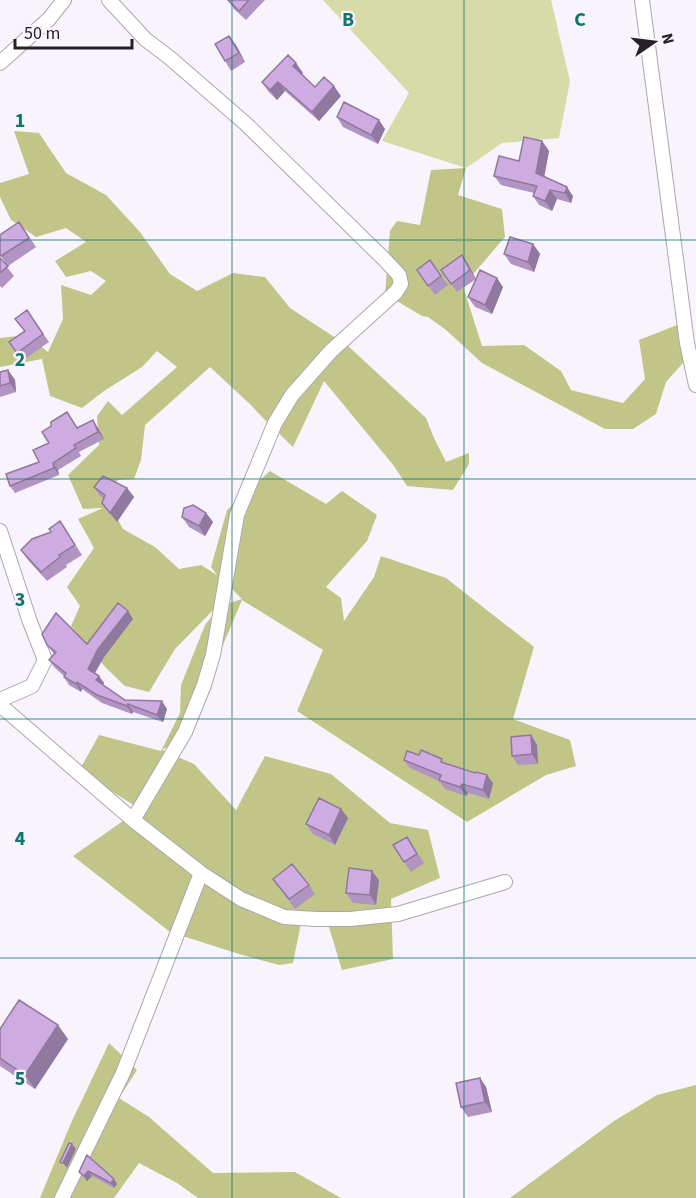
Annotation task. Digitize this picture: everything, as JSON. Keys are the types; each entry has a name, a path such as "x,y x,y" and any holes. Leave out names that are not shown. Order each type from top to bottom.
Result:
{"street":[{"path":"0,63 49,19 64,0"},
{"path":"109,0 145,39 246,124 399,275 401,284 396,292 331,351 292,395 275,423 237,515 213,655 204,685 185,732 133,820"},
{"path":"642,0 684,321 696,385"},
{"path":"0,531 45,660 32,686 0,703 133,820 201,873 241,899 284,917 316,920 398,914 505,882"},
{"path":"62,1198 123,1073 201,873"}],"green space":[{"path":"323,0 551,0 570,81 559,138 502,143 466,168 382,141 409,93"},
{"path":"14,131 39,133 66,173 106,195 140,232 170,274 197,291 233,273 265,277 290,308 348,346 426,418 446,462 469,453 469,464 453,490 407,486 394,466 324,381 293,447 210,367 145,425 141,460 134,479 118,480 104,494 123,529 155,547 179,569 201,565 217,575 211,567 227,510 270,471 326,504 342,491 377,515 367,541 326,587 341,598 344,621 374,577 381,556 446,578 534,647 513,719 570,740 576,766 546,775 467,822 297,711 323,650 242,600 191,721 176,741 162,750 194,764 236,810 265,756 331,774 390,823 428,830 440,878 391,899 393,959 342,970 328,924 301,923 293,963 279,965 170,932 73,856 140,809 79,771 99,735 161,751 180,713 181,685 205,625 220,606 242,599 221,578 222,601 175,649 149,692 125,686 106,668 71,626 80,606 67,587 94,548 78,519 103,508 83,509 68,475 99,445 97,416 108,401 122,415 177,367 157,351 142,367 82,408 50,396 42,359 0,367 0,338 27,335 48,352 63,319 61,285 91,295 106,281 91,271 66,277 55,261 86,242 66,228 36,237 11,220 0,197 0,183 29,174"},
{"path":"466,168 458,195 502,209 505,237 463,286 482,346 524,345 561,371 571,390 623,403 645,379 639,340 677,325 690,355 666,382 656,414 633,429 605,429 482,363 428,317 422,316 385,294 390,231 397,221 420,225 431,170"},
{"path":"109,1043 137,1070 119,1098 149,1117 213,1173 295,1172 341,1198 198,1198 177,1183 139,1163 114,1198 40,1198 71,1123"},
{"path":"696,1085 696,1198 510,1198 614,1121 657,1095"}],"building":[{"path":"228,0 249,0 239,11"},
{"path":"229,36 239,53 225,61 215,44"},
{"path":"288,55 296,63 293,66 315,87 324,77 334,86 312,112 278,82 270,90 262,82"},
{"path":"344,102 379,120 371,135 337,117"},
{"path":"524,137 542,141 536,173 567,187 565,193 550,190 545,201 533,196 537,186 494,176 499,156 519,161"},
{"path":"19,222 29,238 1,256 0,235"},
{"path":"510,237 533,244 528,262 504,254"},
{"path":"462,255 470,270 451,284 441,270"},
{"path":"0,258 8,266 0,273"},
{"path":"430,260 441,276 428,286 417,270"},
{"path":"480,270 497,278 485,305 468,297"},
{"path":"27,310 43,334 17,353 9,342 25,331 15,319"},
{"path":"8,370 10,383 0,386 0,372"},
{"path":"67,412 77,428 93,420 98,432 74,445 76,448 53,463 54,468 10,486 6,474 39,462 33,450 49,443 42,432 51,426 51,422"},
{"path":"103,476 127,488 110,513 102,503 105,495 94,487"},
{"path":"193,505 206,513 199,526 182,517 184,508"},
{"path":"60,521 75,545 59,555 60,557 41,572 21,550 32,539 51,532 49,529"},
{"path":"118,603 128,611 98,649 88,669 99,676 96,680 125,700 162,701 157,715 97,695 77,682 76,684 64,677 66,673 49,660 56,652 47,645 42,634 56,613 87,644"},
{"path":"531,735 532,754 512,756 511,737"},
{"path":"421,750 442,759 441,762 487,775 483,790 462,784 460,787 439,780 441,775 404,760 407,751 419,755"},
{"path":"319,798 341,809 329,835 306,824"},
{"path":"407,837 417,854 404,862 393,845"},
{"path":"292,864 309,885 289,899 273,879"},
{"path":"349,868 372,871 370,895 346,893"},
{"path":"19,1000 58,1025 25,1075 0,1058 0,1029"},
{"path":"480,1078 485,1102 461,1107 456,1083"},
{"path":"69,1143 72,1144 63,1163 60,1162"},
{"path":"87,1155 114,1179 111,1183 88,1171 84,1176 79,1172"}]}
